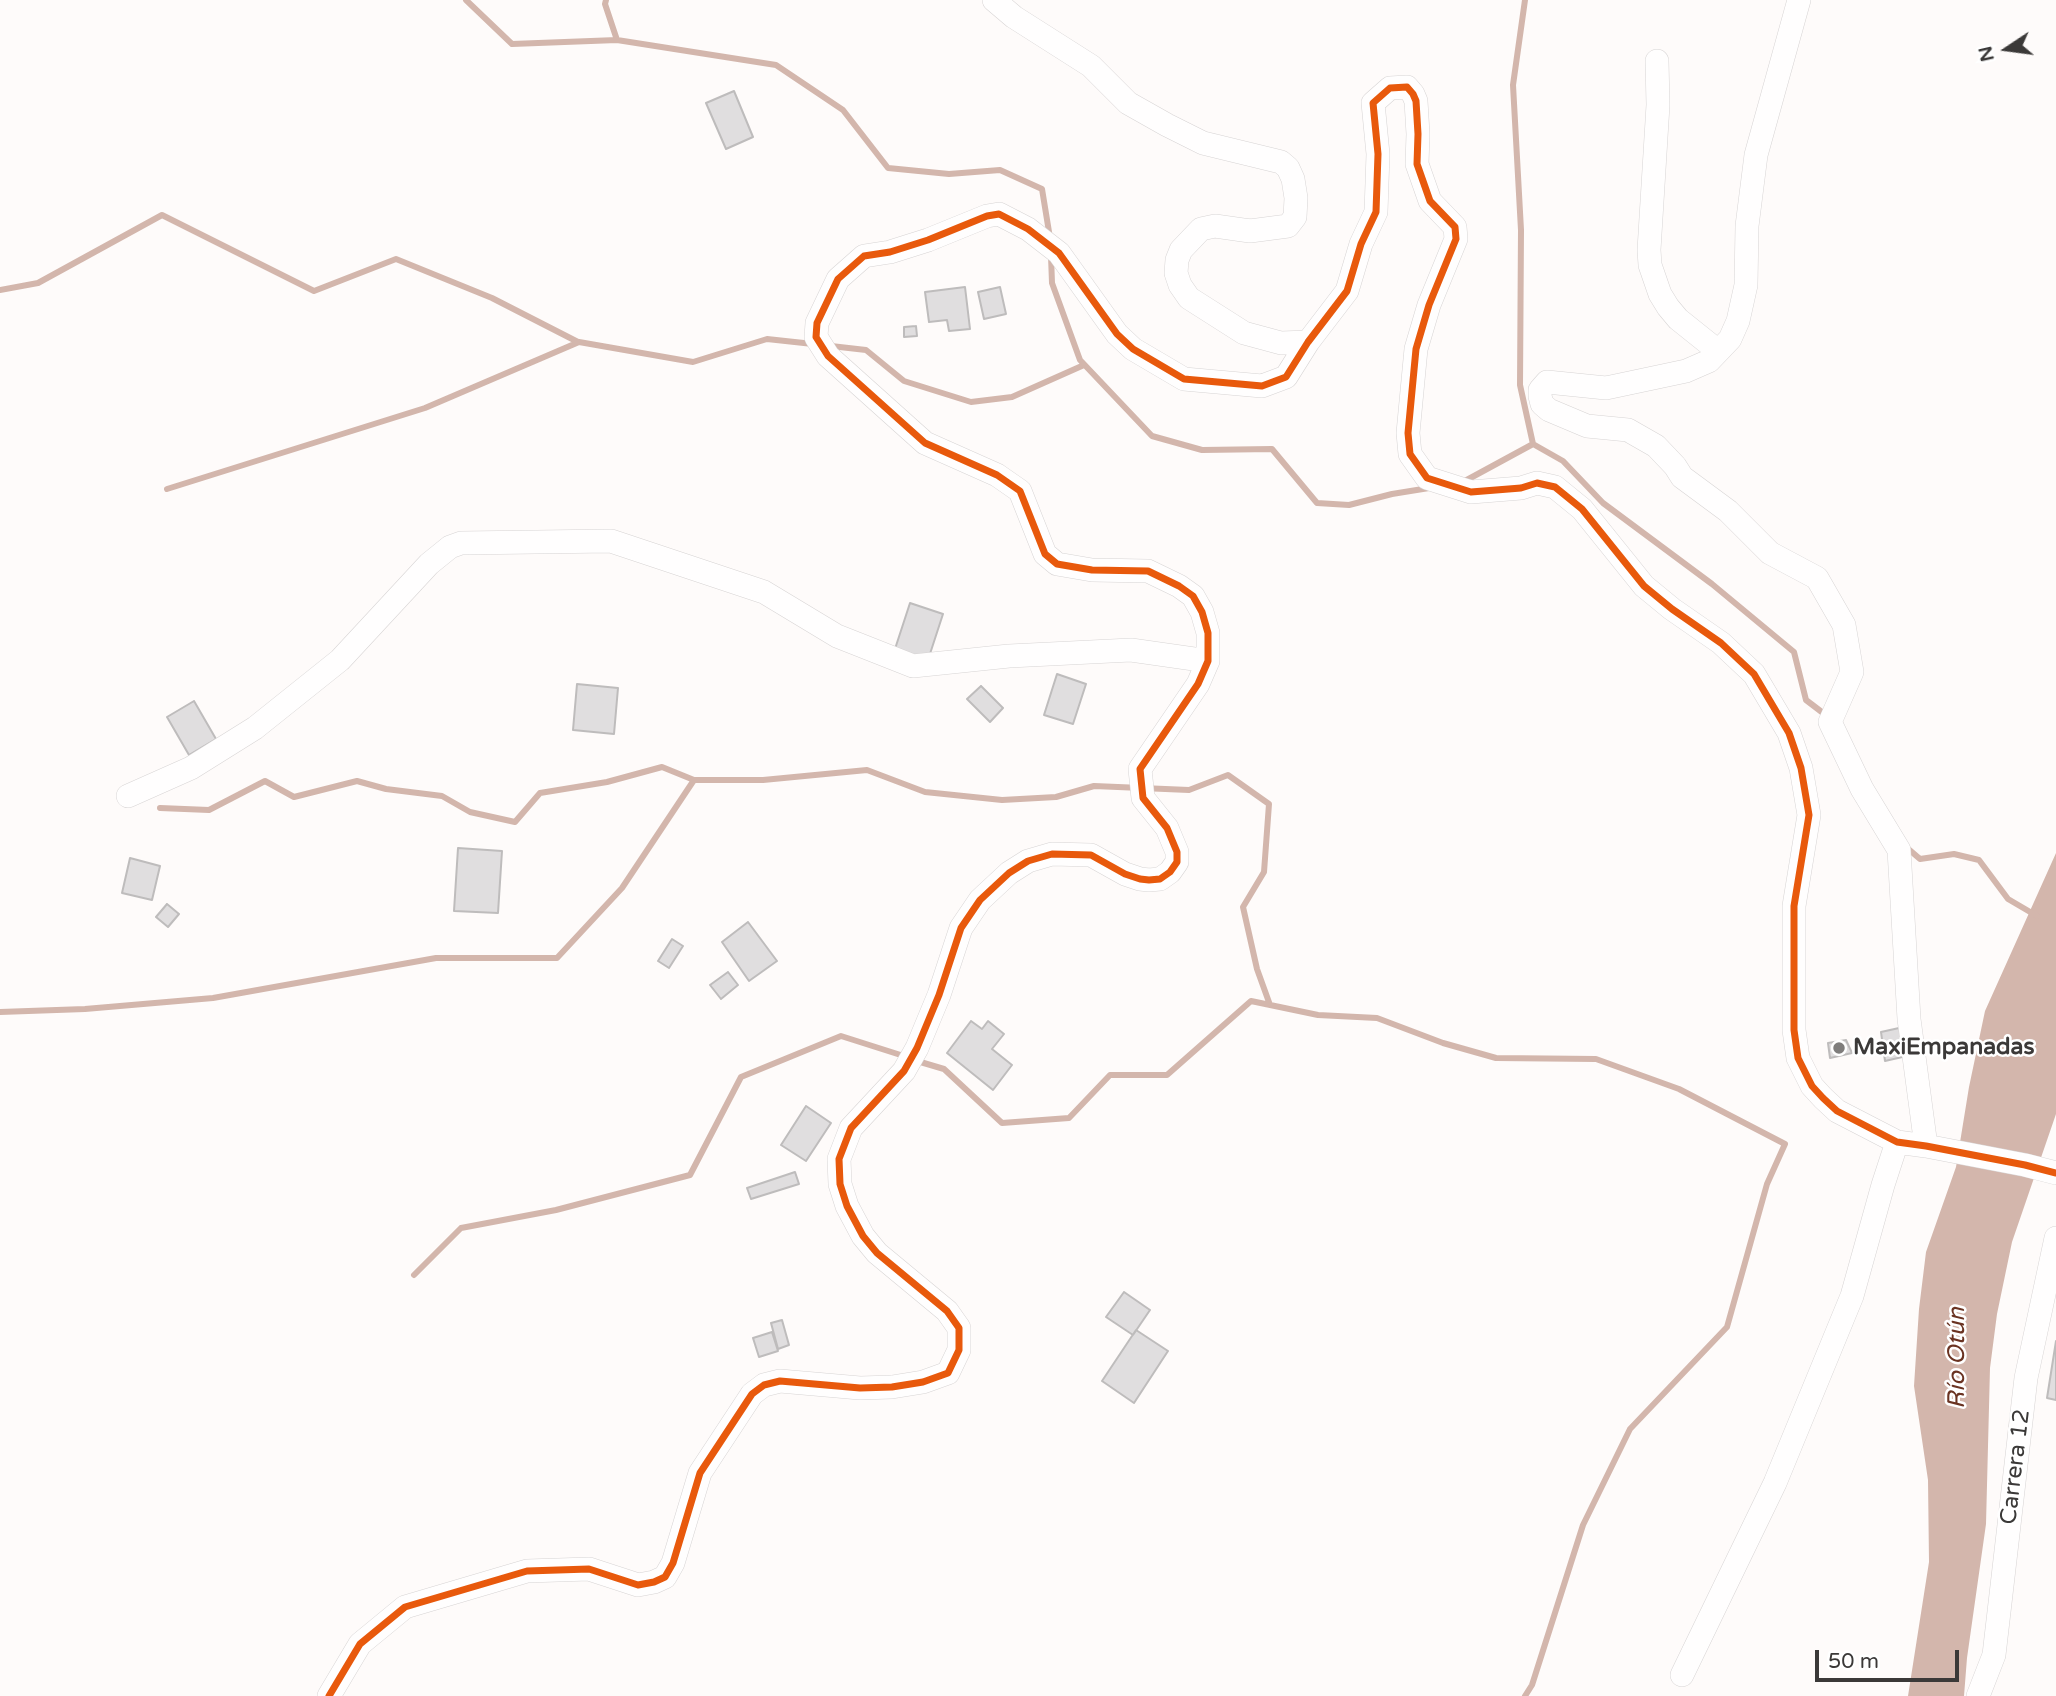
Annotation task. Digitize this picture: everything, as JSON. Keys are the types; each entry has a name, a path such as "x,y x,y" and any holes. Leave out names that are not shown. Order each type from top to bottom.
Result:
{"street":[{"path":"994,0 1014,17 1091,66 1128,103 1203,143 1281,162 1288,169 1293,179 1296,198 1295,217 1288,226 1250,231 1216,226 1201,229 1181,250 1176,273 1189,298 1244,333 1282,343 1308,342"},
{"path":"1799,0 1756,155 1747,226 1746,285 1738,321 1730,339 1709,361 1686,371 1606,388 1547,383 1543,385 1539,396 1542,404 1549,410 1587,426 1628,430 1656,446 1682,477 1728,510 1770,553 1817,578 1844,625 1852,671 1833,715 1862,789 1899,850 1909,1019 1926,1146"},
{"path":"1657,61 1658,105 1648,250 1650,265 1660,294 1668,307 1678,319 1718,351"},
{"path":"329,1696 360,1644 405,1607 527,1571 590,1569 638,1585 665,1577 673,1563 700,1473 752,1394 764,1385 779,1381 860,1388 892,1387 922,1382 948,1373 959,1350 959,1328 947,1311 877,1253 863,1236 847,1206 840,1184 839,1159 851,1128 904,1071 917,1048 939,995 961,928 980,900 1009,873 1028,861 1052,854 1091,855 1125,874 1140,879 1160,879 1170,872 1177,862 1177,852 1167,828 1143,797 1140,769 1198,684 1208,661 1208,633 1202,612 1193,596 1148,571 1092,570 1057,564 1045,554 1020,491 997,475 925,443 822,347 817,323 838,279 864,256 928,240 987,216 999,214 1028,229 1050,246 1117,334 1133,349 1184,379 1262,386 1286,377 1308,342 1347,291 1361,244 1376,212 1378,154 1373,103 1390,88 1407,87 1413,94 1419,134 1417,164 1430,201 1455,227 1457,239 1429,305 1416,349 1408,433 1410,454 1427,478 1471,492 1521,488 1538,483 1555,487 1582,509 1644,586 1721,643 1754,674 1789,733 1801,768 1809,815 1794,906 1794,1030 1798,1058 1812,1087 1837,1111 1897,1142 2056,1173"},
{"path":"128,796 191,768 255,729 340,660 429,564 450,547 461,543 611,541 764,592 837,636 913,666 1009,656 1131,650 1208,661"},
{"path":"1682,1675 1775,1483 1852,1296 1897,1142"},
{"name":"Carrera 12","path":"1978,1696 1994,1655 2026,1378 2056,1238"}],"water":[{"name":"Río Otún","path":"2056,853 2056,1114 2012,1242 1997,1314 1990,1368 1986,1524 1964,1696 1908,1696 1929,1562 1928,1480 1914,1386 1926,1252 1956,1167 1985,1011"}],"building":[{"path":"734,91 753,137 726,149 706,103"},
{"path":"965,287 970,329 949,331 947,320 929,322 925,292"},
{"path":"1000,287 1006,314 984,319 978,292"},
{"path":"916,326 917,336 904,337 904,327"},
{"path":"910,603 943,614 927,663 894,652"},
{"path":"1057,674 1086,684 1073,724 1044,715"},
{"path":"577,684 618,688 614,734 573,730"},
{"path":"981,686 1003,708 990,722 967,699"},
{"path":"194,701 216,739 189,755 167,717"},
{"path":"458,848 502,851 498,913 454,911"},
{"path":"130,858 160,866 152,900 122,893"},
{"path":"167,904 179,914 168,927 156,917"},
{"path":"748,922 777,961 749,981 722,942"},
{"path":"672,939 683,946 669,968 658,961"},
{"path":"728,972 738,985 721,999 710,985"},
{"path":"971,1021 982,1029 988,1021 1004,1034 992,1049 1012,1065 993,1090 947,1053"},
{"path":"1908,1026 1911,1055 1885,1061 1881,1032"},
{"name":"MaxiEmpanadas","path":"1846,1040 1852,1053 1830,1058 1828,1043"},
{"path":"806,1106 831,1123 806,1161 781,1145"},
{"path":"795,1172 799,1184 751,1199 747,1188"},
{"path":"1124,1292 1150,1310 1133,1335 1106,1317"},
{"path":"782,1320 789,1345 778,1349 771,1323"},
{"path":"1136,1330 1168,1351 1134,1403 1102,1381"},
{"path":"772,1332 778,1351 759,1357 753,1338"},
{"path":"2056,1341 2056,1400 2047,1398"}],"waterway":[{"path":"466,0 512,44 617,40"},
{"path":"606,0 617,40 776,65 843,110 888,168 949,174 1000,170 1042,189 1050,238"},
{"path":"1525,0 1513,85 1521,230 1520,385 1533,444"},
{"path":"0,290 38,283 162,215 314,291 396,259 492,298 578,342"},
{"path":"1051,256 1052,283 1080,360 1152,436 1202,450 1272,449 1317,503 1349,505 1429,488"},
{"path":"167,489 425,408 579,342 693,362 767,339 813,344"},
{"path":"831,346 866,350 904,381 971,402 1012,397 1084,365"},
{"path":"1463,482 1533,444 1563,461 1603,503 1712,584 1794,652 1806,700 1827,716"},
{"path":"160,808 209,810 265,781 294,797 357,781 386,789 442,796 470,812 515,822 540,793 607,782 662,767 694,780"},
{"path":"0,1012 85,1009 213,998 436,958 557,958 622,888 694,780 763,780 867,770 925,792 1002,800 1056,797 1094,786 1189,790 1228,775 1269,804 1264,872 1243,907 1257,969 1270,1005"},
{"path":"1906,847 1920,859 1954,854 1979,860 2008,899 2037,916"},
{"path":"917,1061 944,1069 1002,1123 1069,1118 1110,1075 1167,1075 1251,1001 1318,1015 1377,1018 1443,1043 1496,1058 1596,1059 1679,1089 1785,1144 1767,1184 1727,1327 1630,1429 1583,1525 1532,1685 1525,1696"},
{"path":"414,1275 461,1228 556,1210 690,1175 741,1077 841,1036 907,1057"}],"cycle path":[{"path":"329,1696 360,1644 405,1607 527,1571 589,1569 638,1585 665,1577 673,1563 700,1473 752,1394 764,1385 780,1381 860,1388 892,1387 923,1382 948,1373 959,1350 959,1328 947,1311 877,1253 863,1236 847,1206 840,1184 839,1159 851,1128 904,1071 917,1048 939,995 961,928 980,900 1009,873 1028,861 1052,854 1091,855 1125,874 1149,880 1160,879 1170,872 1177,862 1177,852 1167,828 1143,798 1140,769 1198,684 1208,661 1208,633 1202,612 1193,596 1148,571 1092,570 1057,564 1045,554 1020,491 997,475 925,443 828,356 816,337 817,323 838,279 864,256 890,252 999,214 1028,229 1059,253 1117,334 1133,349 1184,379 1262,386 1286,377 1308,342 1347,291 1361,244 1376,212 1378,154 1373,103 1390,88 1407,87 1413,94 1416,101 1418,134 1417,164 1430,201 1455,227 1456,239 1429,305 1416,349 1408,433 1410,454 1427,478 1471,492 1521,488 1537,483 1555,487 1582,509 1644,586 1721,643 1754,674 1789,733 1801,768 1809,815 1794,906 1794,1030 1798,1058 1812,1086 1837,1111 1897,1142 2056,1173"}],"place":[{"name":"MaxiEmpanadas","path":"1839,1048"}]}
